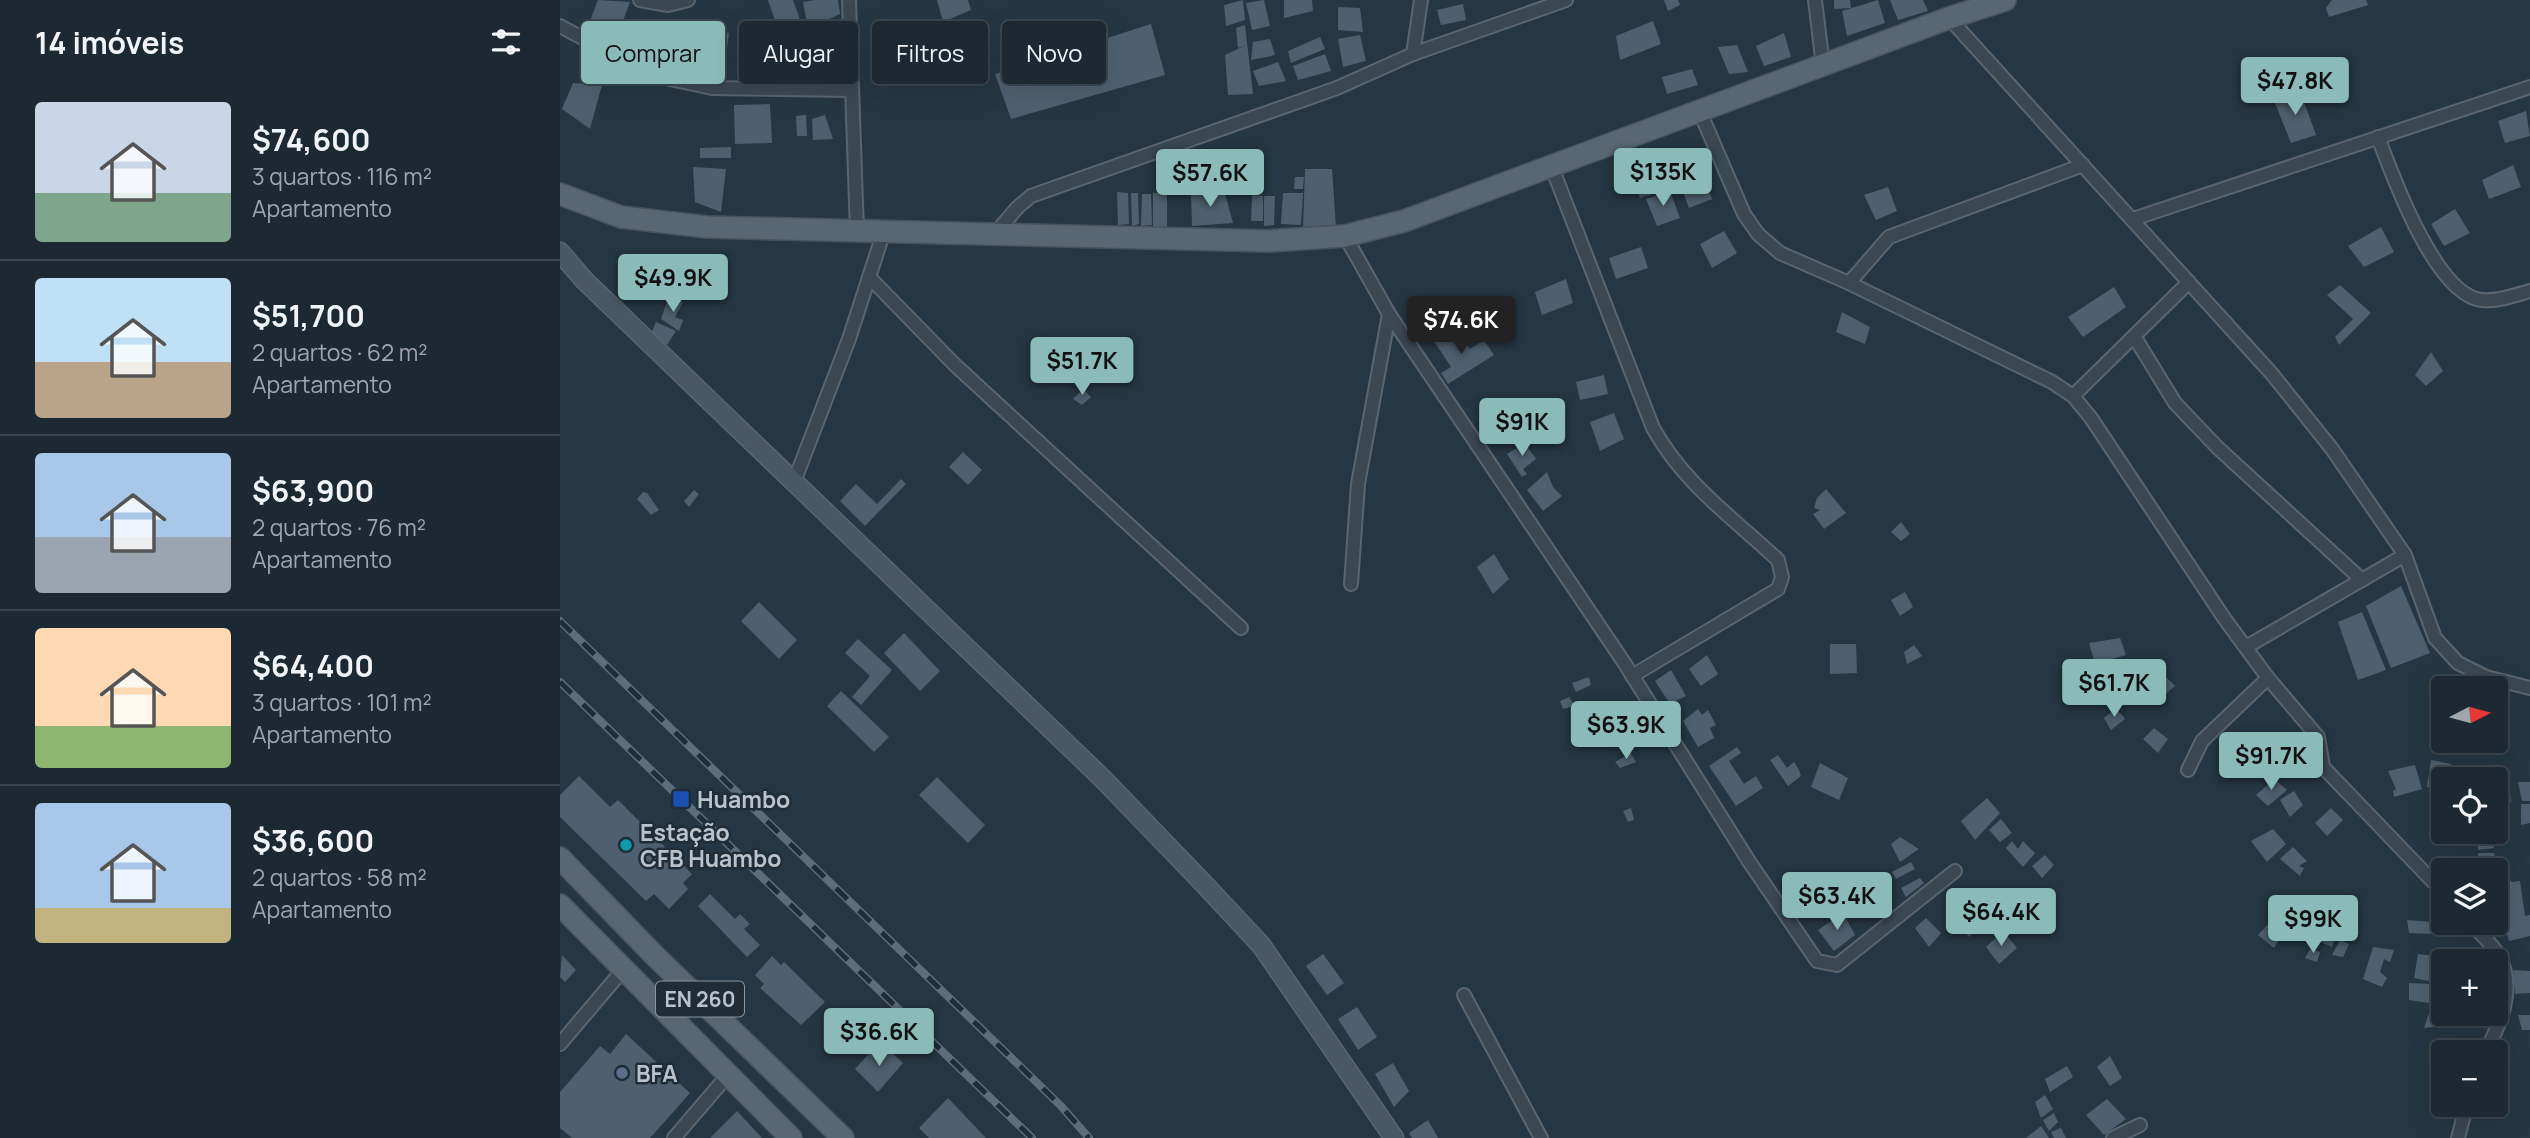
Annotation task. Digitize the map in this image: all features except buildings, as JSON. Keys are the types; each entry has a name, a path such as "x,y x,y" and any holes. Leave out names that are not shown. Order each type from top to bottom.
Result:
{"main road":[{"path":"560,194 621,216 707,227 1268,241 1345,236 1404,221 1949,18 2005,0"},
{"name":"EN 260","path":"560,858 654,955 843,1138"},
{"path":"560,904 582,879"},
{"name":"EN 260","path":"560,904 622,971 791,1138"}],"street":[{"path":"640,0 668,5 688,0"},
{"path":"849,0 850,90 857,231"},
{"path":"1413,54 1421,0"},
{"path":"993,236 1031,196 1336,88 1413,54 1566,0"},
{"path":"1815,0 1823,66"},
{"path":"1949,18 2272,374 2332,449 2405,555 2435,638 2458,663 2486,677 2530,688"},
{"path":"560,26 651,75 712,88 850,90"},
{"path":"2133,219 2530,88"},
{"path":"1700,112 1744,214 1758,234 1780,253 1849,283 2052,382 2073,396 2123,463 2268,678 2318,737 2323,767 2431,880"},
{"path":"2378,138 2400,194 2427,246 2455,289 2481,300 2530,292"},
{"path":"1551,165 1653,428 1671,459 1694,487 1778,561 1782,577 1778,589 1632,676"},
{"path":"1849,283 1889,237 2083,165"},
{"path":"794,482 870,278 884,231"},
{"path":"1345,236 1389,314 1632,676 1750,863 1817,961 1837,965 1955,871"},
{"path":"560,252 584,280 1102,779 1261,945 1394,1138"},
{"path":"870,278 955,365 1241,628"},
{"path":"2073,396 2189,282"},
{"path":"1351,584 1358,484 1389,314"},
{"path":"2134,336 2175,403 2209,439 2362,580"},
{"path":"2246,647 2405,555"},
{"path":"2188,770 2202,741 2268,678"},
{"path":"2481,935 2500,957 2505,981 2504,1016 2491,1040"},
{"path":"560,1044 622,971"},
{"path":"1464,995 1541,1138"},
{"path":"674,1138 728,1076"},
{"path":"2458,1138 2464,1117"},
{"path":"2113,1138 2140,1125"}],"railway":[{"path":"560,621 1061,1106 1089,1138"},
{"path":"560,682 1032,1138"}],"place":[{"name":"Huambo","path":"681,799"},
{"name":"Estação CFB Huambo","path":"626,845"},
{"name":"BFA","path":"622,1073"}]}
